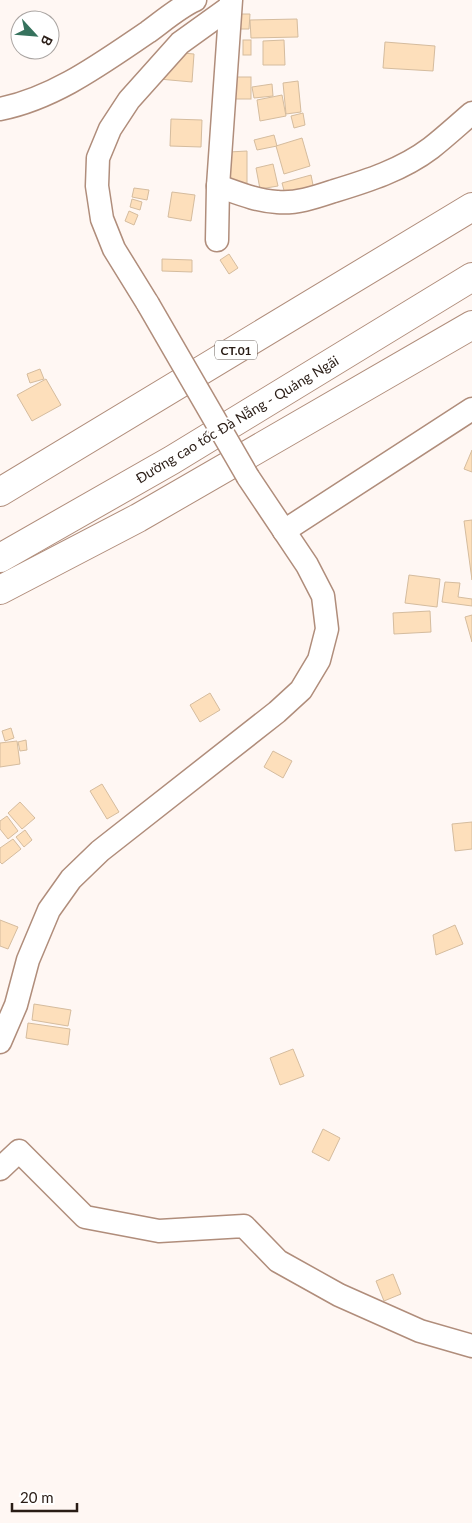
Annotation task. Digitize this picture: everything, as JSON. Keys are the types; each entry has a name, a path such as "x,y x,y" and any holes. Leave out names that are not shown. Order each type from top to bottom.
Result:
{"highway":[{"name":"CT.01","path":"0,492 472,208"},
{"name":"Đường cao tốc Đà Nẵng - Quảng Ngãi","path":"0,558 172,460 472,277"},
{"path":"0,590 138,518 472,325"}],"street":[{"path":"0,109 11,107 61,88 101,64 195,0"},
{"path":"217,240 218,186 230,3"},
{"path":"0,1042 16,1005 28,960 49,910 71,879 100,851 277,712 301,690 319,660 327,629 323,596 307,565 248,477 114,249 102,219 97,186 98,158 110,129 130,100 180,44 230,3"},
{"path":"218,186 261,200 280,203 328,193 372,179 397,168 430,149 472,113"},
{"path":"284,531 472,409"},
{"path":"0,1169 19,1152 85,1217 159,1231 244,1226 278,1261 339,1295 420,1331 472,1346"}],"building":[{"path":"238,14 250,14 249,29 237,29"},
{"path":"297,19 298,37 251,38 250,20"},
{"path":"243,40 251,40 251,55 243,55"},
{"path":"284,40 285,65 263,65 263,41"},
{"path":"385,42 435,46 433,71 383,68"},
{"path":"161,51 194,54 192,82 159,79"},
{"path":"232,77 251,77 251,99 232,99"},
{"path":"298,81 301,112 286,114 283,83"},
{"path":"272,84 273,96 254,98 252,87"},
{"path":"282,95 286,116 260,121 257,100"},
{"path":"303,113 305,125 294,128 291,116"},
{"path":"171,119 202,120 201,147 170,146"},
{"path":"274,135 277,146 257,150 254,140"},
{"path":"302,138 310,166 284,174 276,146"},
{"path":"247,151 247,188 229,188 229,152"},
{"path":"273,164 278,186 260,189 256,168"},
{"path":"311,175 314,190 286,198 282,183"},
{"path":"134,188 149,190 147,200 132,197"},
{"path":"172,192 195,195 191,221 168,217"},
{"path":"132,199 142,202 140,210 130,207"},
{"path":"129,211 138,215 134,225 125,221"},
{"path":"229,254 238,268 229,274 220,260"},
{"path":"162,259 192,260 192,272 162,271"},
{"path":"40,369 44,379 30,383 27,374"},
{"path":"46,379 61,405 32,421 17,395"},
{"path":"472,450 472,472 464,469"},
{"path":"472,520 472,580 464,521"},
{"path":"409,575 440,579 437,607 405,603"},
{"path":"445,582 460,583 458,597 472,599 472,606 442,602"},
{"path":"430,611 431,632 394,634 393,613"},
{"path":"472,615 472,642 465,617"},
{"path":"210,693 220,710 200,722 190,705"},
{"path":"11,728 14,738 5,741 2,731"},
{"path":"26,740 27,750 20,751 18,742"},
{"path":"17,741 20,764 0,767 0,743"},
{"path":"273,751 292,761 283,778 264,767"},
{"path":"102,784 119,812 107,819 90,791"},
{"path":"20,802 35,818 22,829 8,813"},
{"path":"7,816 18,831 8,839 0,829 0,821"},
{"path":"472,822 472,849 455,851 452,824"},
{"path":"25,830 32,840 24,847 16,837"},
{"path":"13,839 21,849 2,864 0,862 0,848"},
{"path":"0,920 18,927 8,949 0,946"},
{"path":"455,925 463,944 436,955 433,935"},
{"path":"34,1004 71,1010 68,1026 32,1020"},
{"path":"28,1023 70,1029 68,1045 26,1038"},
{"path":"293,1049 304,1076 280,1085 270,1058"},
{"path":"323,1129 340,1138 329,1161 312,1152"},
{"path":"393,1274 401,1294 384,1301 376,1281"}]}
